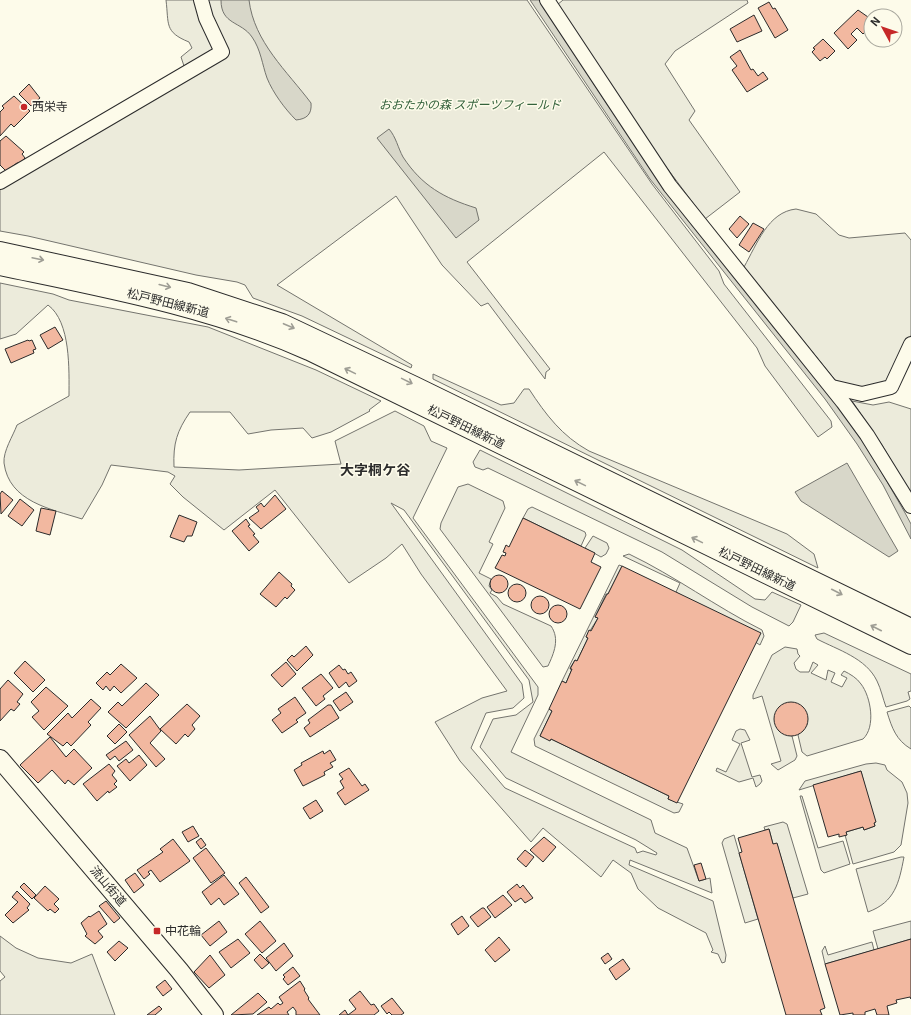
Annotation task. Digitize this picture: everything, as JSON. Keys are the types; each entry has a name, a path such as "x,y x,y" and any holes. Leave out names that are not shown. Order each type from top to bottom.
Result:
{"main road":[{"name":"松戸野田線新道","path":"0,251 188,292 282,323 408,382 799,581 911,645"},
{"name":"松戸野田線新道","path":"0,266 182,306 274,335 309,350 799,581 911,628"},
{"name":"流山街道","path":"0,759 179,970 214,1015"}],"street":[{"path":"0,182 222,52 206,18 201,0"},
{"path":"547,0 670,186 832,387 867,435 911,506"},
{"path":"832,387 862,394 891,387 911,344"}],"green space":[{"path":"166,0 197,0 216,47 214,53 185,69 181,57 192,48 189,42 175,35 169,26"},
{"name":"おおたかの森 スポーツフィールド","path":"205,0 527,0 652,184 719,271 724,284 831,421 832,427 818,437 765,366 757,348 604,152 467,262 550,369 546,372 545,379 488,303 481,306 442,265 396,196 277,285 412,365 411,368 302,316 253,298 245,285 237,282 196,275 28,236 0,231 0,190 3,186 227,52"},
{"path":"563,0 747,0 748,3 675,51 665,64 695,111 689,120 740,192 705,219 640,132 557,5"},
{"path":"796,209 816,214 839,235 849,238 905,233 911,240 911,335 888,383 859,390 836,381 797,333 784,320 744,267 764,230 778,216 786,211"},
{"path":"0,283 53,294 69,300 208,327 316,370 381,401 369,410 370,411 331,432 312,438 303,428 271,430 248,434 230,412 190,412 179,431 175,444 174,467 239,470 341,464 335,441 395,411 424,426 431,441 447,448 413,518 538,687 538,695 511,752 651,820 655,833 687,848 699,881 710,878 712,893 630,860 629,865 713,901 726,955 725,962 722,963 718,954 711,952 713,950 706,933 658,908 638,889 631,873 613,860 601,877 543,828 531,842 460,761 435,722 482,698 507,691 421,574 402,544 386,558 349,583 275,490 224,530 183,497 170,484 175,476 168,472 111,465 102,485 82,519 57,512 33,502 14,487 8,476 4,458 17,425 69,396 69,373 65,334 56,313 48,305 16,334 0,339","holes":["391,503 404,510 529,680 533,702 516,715 493,719 480,747 506,778 636,840 657,853 656,855 643,851 637,853 635,848 505,788 471,748 486,713 513,708 524,698 522,684"]},
{"path":"433,374 501,405 514,403 524,389 529,389 555,424 579,445 589,451 787,534 814,554 818,568 433,379"},
{"path":"852,401 873,405 889,402 911,409 911,494 882,445"},
{"path":"480,450 682,550 755,599 765,600 772,592 801,605 793,622 789,626 752,607 662,552 488,468 483,470 475,467 473,462"},
{"path":"468,484 503,501 505,508 489,542 493,544 479,573 491,579 489,586 492,590 490,593 497,597 503,604 551,626 554,631 556,641 548,666 543,667 440,529 441,523 458,487"},
{"path":"532,507 585,532 586,535 581,546 523,518 528,509"},
{"path":"593,536 607,543 609,548 606,554 601,557 585,548"},
{"path":"629,554 663,572 728,612 762,630 764,636 760,645 676,592 680,583 623,556"},
{"path":"619,565 622,566 595,617 598,618 586,637 588,638 577,661 575,660 570,668 572,669 566,683 562,681"},
{"path":"824,633 911,674 911,691 908,692 910,699 886,707 878,684 872,673 859,661 817,639 815,635"},
{"path":"785,647 797,649 800,656 794,663 796,669 800,672 809,672 813,662 818,665 811,673 826,680 828,670 835,673 831,682 842,687 847,678 841,675 844,671 855,678 861,684 867,696 871,712 871,720 870,727 863,739 807,756 802,752 798,735 807,725 806,712 797,704 784,704 776,713 775,721 780,732 792,736 797,756 795,760 778,770 771,764 781,761 762,696 753,699 753,695 772,655"},
{"path":"909,706 911,708 911,749 898,738 887,712"},
{"path":"549,709 552,711 540,736 551,739 669,796 668,799 683,804 679,812 674,813 535,746 534,739"},
{"path":"740,729 745,730 750,740 741,743 752,777 760,775 762,781 756,787 753,778 739,782 716,771 717,768 726,772 740,744 732,740 736,731"},
{"path":"876,763 885,765 887,770 902,782 907,793 908,803 901,845 894,852 853,864 845,835 847,835 846,832 863,827 864,830 875,826 861,771 799,790 805,781 866,764"},
{"path":"800,796 802,796 818,848 843,841 850,864 824,873 821,870"},
{"path":"783,822 787,824 808,894 793,898 777,844 773,844 769,829 765,830 764,827"},
{"path":"734,835 758,919 745,923 722,843 724,839"},
{"path":"904,857 898,883 890,897 877,908 868,912 856,869"},
{"path":"911,921 911,939 878,949 873,931"},
{"path":"0,936 16,948 38,958 71,963 92,954 115,1015 0,1015 0,981 5,977 0,971"},
{"path":"872,942 874,950 825,964 822,951 825,946 828,955"}],"shaded area":[{"path":"221,0 249,0 252,15 264,43 311,103 310,113 306,117 296,120 280,100 267,78 255,42 248,32 232,22 224,14"},
{"path":"530,0 539,0 607,104 655,173 841,409 871,454 911,524 911,539 883,485 857,444 825,399 650,179"},
{"path":"389,129 403,157 418,176 435,190 444,195 476,208 479,220 456,238 377,138"},
{"path":"847,463 898,551 889,557 801,501 795,492"}],"building":[{"path":"769,2 773,9 775,8 788,30 775,38 758,8"},
{"path":"858,10 863,14 863,34 857,28 851,34 857,40 848,49 834,33"},
{"path":"754,15 762,31 737,42 730,29"},
{"path":"823,39 835,51 827,59 825,57 820,61 812,52 815,49 813,48"},
{"path":"740,50 751,70 753,69 758,76 763,72 768,79 747,92 732,70 737,66 730,57"},
{"path":"29,84 40,98 31,106 19,94"},
{"path":"14,96 30,111 14,127 11,124 0,136 0,112 4,108 2,106"},
{"path":"6,136 24,152 22,154 25,158 20,163 17,163 6,171 0,165 0,141"},
{"path":"740,216 749,224 737,238 729,229"},
{"path":"753,223 764,229 749,252 739,245"},
{"path":"55,327 63,340 48,349 40,335"},
{"path":"28,340 32,340 36,349 33,350 34,353 11,363 5,349"},
{"path":"2,491 13,500 1,514 0,494"},
{"path":"275,495 286,509 261,529 249,518 259,511 256,507 261,503 264,507"},
{"path":"20,499 34,510 22,526 8,516"},
{"path":"41,508 56,511 50,535 36,531"},
{"path":"179,515 197,522 192,536 187,536 184,542 170,537"},
{"path":"523,518 595,553 591,562 601,567 580,609 495,568 502,555 505,556 506,553 503,552 506,545 509,547"},
{"path":"246,519 250,525 248,526 255,534 253,535 259,542 249,551 232,531"},
{"path":"622,566 761,633 677,803 668,799 669,796 551,739 550,741 540,736 552,711 549,709 562,681 566,683 572,669 570,669 575,660 577,661 588,638 586,637 589,630 591,631 598,618 595,617"},
{"path":"279,572 292,584 291,586 295,590 287,599 285,597 276,607 260,594"},
{"path":"499,575 505,578 508,584 505,590 499,593 493,590 490,584 493,578"},
{"path":"517,584 521,585 525,589 525,597 521,601 517,602 513,601 509,597 508,593 509,589 513,585"},
{"path":"540,596 544,597 548,601 548,609 544,613 540,614 536,613 532,609 531,605 532,601 536,597"},
{"path":"558,605 562,606 566,610 566,618 562,622 558,623 554,622 550,618 549,614 550,610 554,606"},
{"path":"306,646 313,655 297,671 287,660 292,655 294,657"},
{"path":"25,661 45,680 33,692 14,673"},
{"path":"286,662 296,674 282,687 271,675"},
{"path":"121,664 137,678 121,693 114,686 110,691 106,686 103,690 96,683 107,672 110,675"},
{"path":"339,665 343,670 345,669 348,674 351,672 357,681 349,687 346,682 339,688 329,673"},
{"path":"321,674 333,688 323,696 325,699 316,706 302,688"},
{"path":"8,680 23,694 17,702 20,704 14,711 11,709 0,721 0,689"},
{"path":"146,683 159,695 126,728 108,712 118,702 122,706"},
{"path":"46,687 68,706 44,730 32,717 39,711 31,702"},
{"path":"346,692 353,702 340,711 333,701"},
{"path":"295,697 306,713 296,720 298,722 282,733 272,720 281,713 278,709"},
{"path":"91,699 101,708 88,722 91,725 71,746 67,742 63,746 47,734 68,713 72,718"},
{"path":"791,702 803,707 808,719 803,731 791,736 779,731 774,719 779,707"},
{"path":"187,704 200,716 192,725 195,729 188,737 185,734 176,744 160,729"},
{"path":"328,705 331,705 339,718 310,737 304,728 310,723 308,720"},
{"path":"150,716 161,731 150,743 165,759 156,767 129,735"},
{"path":"119,724 127,732 115,744 107,736"},
{"path":"50,737 66,757 74,749 92,768 74,785 68,780 65,784 52,770 38,783 20,765"},
{"path":"126,741 133,750 119,761 115,756 110,760 106,755"},
{"path":"330,750 336,760 330,763 333,767 324,772 325,775 303,786 294,770 302,765 301,763 323,751 324,754"},
{"path":"139,755 147,765 130,781 117,766 126,759 129,763"},
{"path":"109,764 115,771 112,775 117,781 114,784 117,787 109,793 108,791 97,801 83,784"},
{"path":"349,768 362,786 365,784 369,790 345,805 337,793 344,788 340,781 343,779 339,774"},
{"path":"861,771 876,822 874,823 875,826 864,830 863,827 846,832 847,835 839,837 839,834 828,837 813,785"},
{"path":"316,800 323,811 310,819 303,808"},
{"path":"193,826 199,836 188,842 182,832"},
{"path":"769,829 773,844 777,843 825,1008 820,1010 822,1015 786,1015 739,853 742,852 738,838"},
{"path":"544,837 556,847 543,862 530,850"},
{"path":"201,838 206,845 201,849 196,842"},
{"path":"173,839 190,861 160,882 151,870 148,872 150,874 144,879 137,870 163,852 160,849"},
{"path":"206,848 225,873 211,883 193,858"},
{"path":"525,850 534,857 526,867 517,859"},
{"path":"701,863 706,879 699,881 694,865"},
{"path":"135,873 144,885 134,893 125,880"},
{"path":"224,875 239,894 224,905 219,898 211,905 202,892"},
{"path":"246,877 269,907 261,913 239,883"},
{"path":"24,883 36,895 32,899 20,887"},
{"path":"517,884 520,888 523,885 533,898 525,903 521,898 515,902 507,892"},
{"path":"45,886 59,899 54,904 59,909 55,913 50,909 48,911 34,898"},
{"path":"17,891 30,904 27,908 29,910 13,923 5,915 18,902 12,897"},
{"path":"503,895 512,905 495,918 487,907"},
{"path":"106,901 120,918 114,923 99,906"},
{"path":"484,908 491,917 478,927 470,917"},
{"path":"99,911 107,924 98,931 103,937 95,944 85,936 87,934 81,923 89,916 90,917"},
{"path":"462,916 469,926 458,935 451,924"},
{"path":"219,921 227,932 210,946 201,935"},
{"path":"260,921 276,941 262,953 245,934"},
{"path":"499,937 510,950 495,962 485,950"},
{"path":"238,939 250,953 231,968 219,952"},
{"path":"911,939 911,999 910,997 896,1000 897,1003 887,1006 889,1015 877,1015 875,1009 865,1012 865,1015 853,1015 853,1013 840,1015 825,964"},
{"path":"119,941 128,948 115,961 107,952"},
{"path":"284,943 293,956 276,971 266,958"},
{"path":"608,953 612,959 605,964 601,958"},
{"path":"260,954 269,963 262,969 254,960"},
{"path":"210,955 225,975 209,988 194,972"},
{"path":"623,959 630,969 616,980 609,969"},
{"path":"293,967 300,976 288,985 283,979 285,977 283,975"},
{"path":"165,980 172,989 163,996 156,987"},
{"path":"300,981 309,998 308,999 320,1015 296,1015 296,1011 293,1007 287,1012 289,1015 257,1015 269,1007 271,1009 278,1003 280,1005 283,1003 279,997"},
{"path":"360,991 371,1005 374,1004 379,1011 374,1015 348,1015 356,1009 349,1000"},
{"path":"258,993 267,1002 253,1014 231,1015"},
{"path":"392,998 404,1013 401,1015 392,1015 389,1012 387,1014 381,1006"},
{"path":"159,1006 162,1009 155,1015 147,1015"},
{"path":"345,1010 348,1015 339,1015"}],"place":[{"name":"西栄寺","path":"24,107"},
{"name":"中花輪","path":"157,931"}],"district":[{"name":"大字桐ケ谷","path":"375,470"}]}
